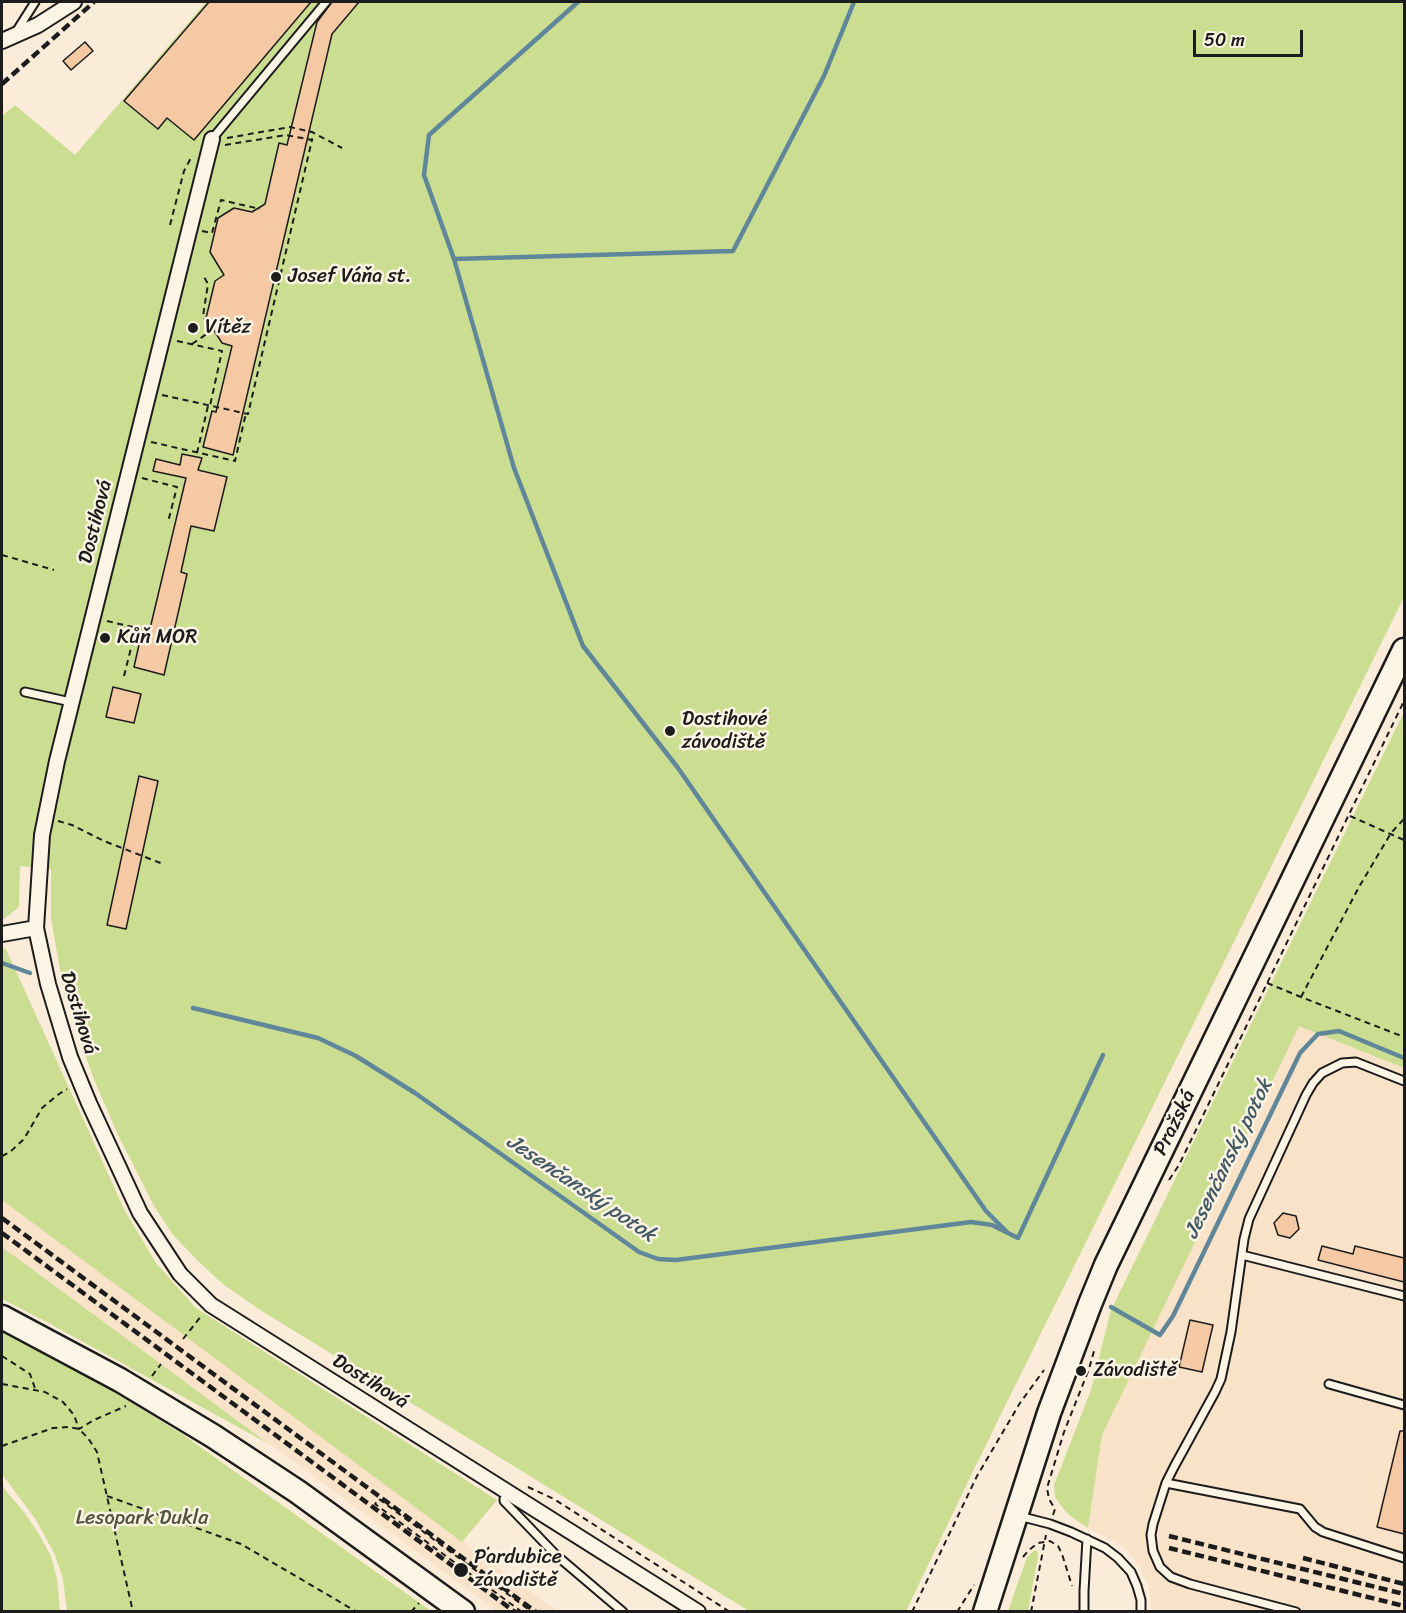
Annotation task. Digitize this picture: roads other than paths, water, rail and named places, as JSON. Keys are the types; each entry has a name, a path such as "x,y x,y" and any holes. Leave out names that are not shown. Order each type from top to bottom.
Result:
{"main road":[{"name":"Pražská","path":"985,1611 1049,1413 1106,1265 1404,650"},
{"path":"2,1317 120,1380 213,1436 298,1492 463,1611"}],"street":[{"path":"8,38 38,25 74,2"},
{"name":"Dostihová","path":"213,146 71,702 45,818 40,850 36,928 48,984 70,1057 140,1213 180,1274 211,1305 698,1611"},
{"path":"2,934 36,928"}],"lane":[{"path":"8,38 35,2"},
{"path":"213,146 326,2"},
{"path":"25,692 71,702"},
{"path":"1296,1611 1190,1584 1165,1572 1156,1560 1153,1551 1151,1535 1155,1514 1166,1483 1221,1378 1231,1332 1249,1219 1312,1083 1332,1067 1342,1063 1356,1062 1404,1081"},
{"path":"1242,1256 1404,1296"},
{"path":"1329,1384 1404,1405"},
{"path":"1166,1483 1300,1509 1315,1527 1323,1532 1404,1558"},
{"path":"504,1499 556,1555 623,1611"},
{"path":"1016,1515 1050,1524 1105,1548 1131,1572 1141,1600 1141,1611"},
{"path":"1084,1611 1087,1539"}],"waterway":[{"path":"578,2 429,135 424,175 454,259 514,468 583,646 678,768 986,1211 1008,1233"},
{"path":"454,259 733,251 824,76 854,2"},
{"name":"Jesenčanský potok","path":"2,963 30,973"},
{"name":"Jesenčanský potok","path":"193,1008 318,1038 356,1056 415,1093 639,1252 658,1259 676,1260 971,1222 992,1225 1018,1238 1103,1055"},
{"name":"Jesenčanský potok","path":"1111,1307 1160,1335 1173,1316 1300,1053 1318,1034 1339,1031 1404,1058"}],"railway":[{"path":"2,84 94,2"},
{"path":"2,1218 536,1612"},
{"path":"2,1233 515,1612"},
{"path":"1169,1536 1404,1594"},
{"path":"1169,1548 1404,1606"},
{"path":"1303,1558 1404,1584"}],"place":[{"name":"Josef Váňa st.","path":"276,277"},
{"name":"Vítěz","path":"193,328"},
{"name":"Kůň MOR","path":"105,638"},
{"name":"Dostihové závodiště","path":"670,731"},
{"name":"Závodiště","path":"1081,1371"},
{"name":"Pardubice závodiště","path":"461,1570"}],"park label":[{"name":"Lesopark Dukla","path":"142,1519"}]}
